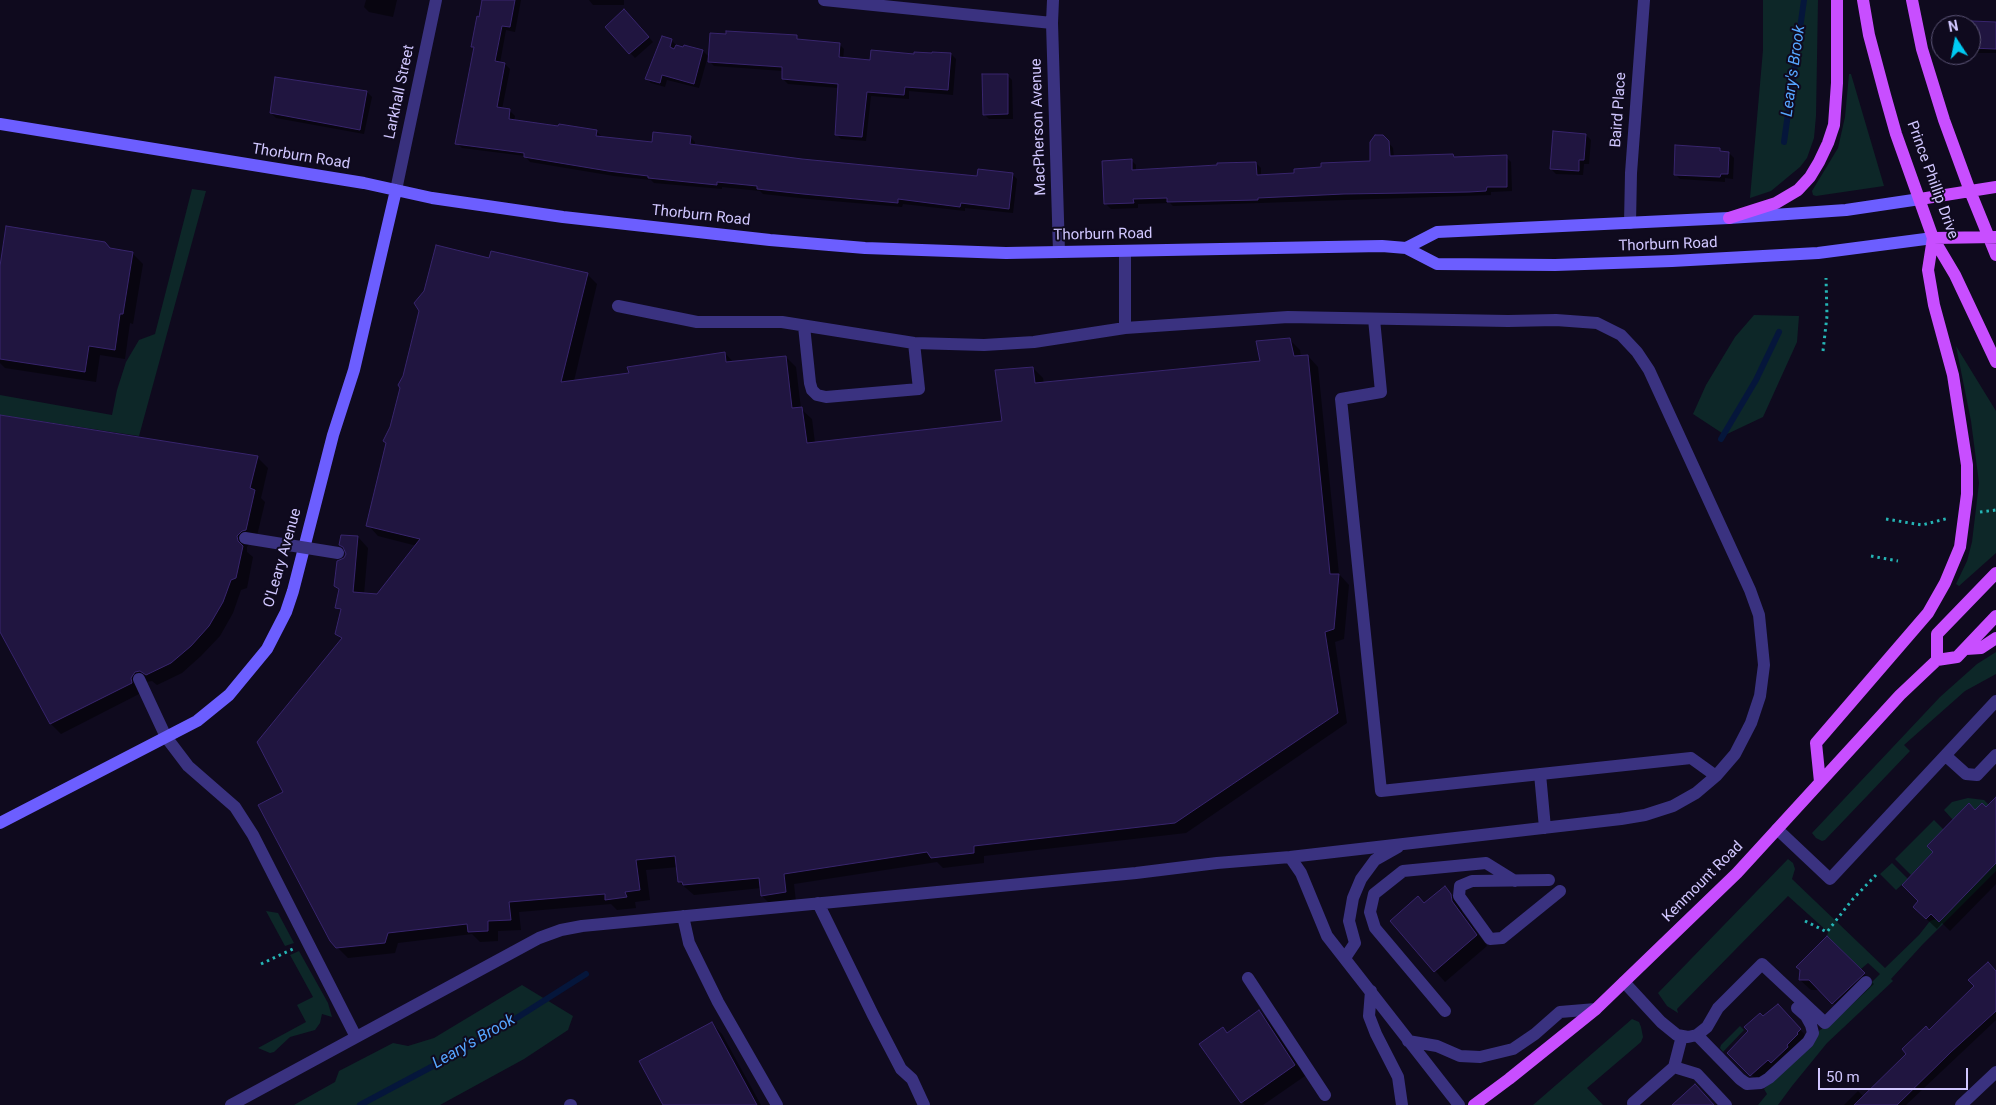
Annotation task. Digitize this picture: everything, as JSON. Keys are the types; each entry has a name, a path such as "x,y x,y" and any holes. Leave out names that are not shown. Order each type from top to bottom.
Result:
{"main road":[{"path":"1729,218 1776,203 1798,190 1810,177 1819,162 1834,125 1837,83 1837,0"},
{"name":"Prince Phillip Drive","path":"1863,0 1869,35 1896,134 1933,238 1955,275 1996,362"},
{"name":"Prince Phillip Drive","path":"1912,0 1930,77 1970,191 1992,237 1996,255"},
{"name":"Thorburn Road","path":"0,124 364,183 432,198 563,217 770,240 865,248 928,251 1125,252 1372,246 1406,248 1437,264 1555,265 1818,253 1933,238"},
{"path":"1920,199 1996,188"},
{"name":"O'Leary Avenue","path":"0,823 197,721 229,695 267,649 286,612 294,591 333,435 354,370 396,190"},
{"name":"Thorburn Road","path":"1406,248 1437,232 1729,218 1846,210 1920,199"},
{"path":"1820,782 1816,743 1928,613 1945,583 1960,547 1967,494 1967,465 1953,375 1934,305 1928,270 1933,238 1992,237"},
{"path":"1996,573 1937,634 1936,660 1957,657 1996,616"},
{"path":"1966,649 1981,648 1996,638"},
{"name":"Kenmount Road","path":"1474,1105 1509,1080 1596,1009 1737,873 1900,695 1936,660"}],"street":[{"name":"Larkhall Street","path":"396,190 436,0"},
{"path":"824,0 1052,23"},
{"name":"MacPherson Avenue","path":"1053,0 1052,23 1059,252"},
{"name":"Baird Place","path":"1630,223 1631,173 1644,0"},
{"path":"1125,252 1125,328"},
{"path":"231,1105 539,938 561,930 582,926 1290,857 1645,815 1673,806 1696,792 1716,776 1735,754 1751,724 1760,696 1764,665 1759,614 1750,590 1650,370 1621,335 1597,324 1556,320 1508,321 1288,317 1125,328 1034,342 984,345 914,343 782,322 697,322 618,306"},
{"path":"1374,319 1381,392 1341,399 1381,791 1692,758 1716,776"},
{"path":"804,326 812,390 817,395 826,397 919,390 914,343"},
{"path":"245,538 338,553"},
{"path":"139,679 166,737 188,766 235,807 262,852 356,1037"},
{"path":"1777,829 1830,879 1996,701"},
{"path":"1946,756 1966,774 1977,775 1996,755"},
{"path":"1540,774 1545,828"},
{"path":"1345,958 1354,943 1349,921 1353,898 1361,879 1375,860 1402,844"},
{"path":"1290,857 1301,873 1327,936 1458,1105"},
{"path":"1445,1011 1375,928 1370,912 1374,894 1403,871 1486,864 1515,881"},
{"path":"1549,880 1472,880 1460,886 1459,896 1490,939 1502,938 1560,891"},
{"path":"818,903 881,1031 901,1069 912,1079 924,1105"},
{"path":"683,916 689,943 718,1002 776,1105"},
{"path":"1624,982 1661,1022 1677,1035 1688,1037 1697,1035 1707,1027 1718,1008 1762,964 1825,1023 1866,982"},
{"path":"1697,1035 1747,1084 1761,1083 1769,1078 1808,1042 1813,1033 1806,1016 1756,970"},
{"path":"1248,978 1325,1095"},
{"path":"1371,992 1369,1016 1398,1077 1402,1105"},
{"path":"1408,1040 1437,1046 1460,1056 1480,1058 1513,1049 1535,1034 1560,1012 1596,1009"},
{"path":"1633,1103 1674,1067 1682,1036"},
{"path":"1674,1067 1697,1074 1726,1105"},
{"path":"1961,1105 1996,1072"}],"path":[{"path":"1823,351 1828,316 1826,278"},
{"path":"1980,512 1996,510"},
{"path":"1886,519 1922,525 1952,518"},
{"path":"1871,556 1898,561"},
{"path":"1805,921 1827,932 1852,900 1876,875"},
{"path":"261,964 287,951"}],"green space":[{"path":"1763,0 1818,0 1816,116 1814,138 1807,158 1800,167 1771,191 1750,198 1763,50"},
{"path":"1849,74 1851,74 1884,186 1816,196 1813,195 1812,191 1838,148 1845,117"},
{"path":"192,189 206,191 139,436 0,415 0,395 112,415 117,390 126,362 139,340 155,334"},
{"path":"1754,315 1799,316 1797,342 1763,417 1725,435 1693,414 1706,385 1735,337"},
{"path":"1956,346 1996,411 1996,553 1959,586 1956,584 1967,561 1972,542 1979,483 1971,421"},
{"path":"1996,652 1996,674 1965,691 1904,745 1910,751 1825,840 1822,841 1816,838 1812,833 1940,697 1977,664"},
{"path":"1968,798 1984,800 1989,805 1986,807 1982,803 1975,810 1969,803 1953,820 1944,810 1952,802"},
{"path":"1934,820 1944,830 1933,852 1911,875 1895,859"},
{"path":"1788,859 1793,863 1795,869 1792,879 1885,968 1919,935 1930,921 1936,919 1996,863 1996,871 1923,944 1891,979 1893,981 1827,1043 1778,1105 1758,1105 1767,1094 1764,1089 1820,1030 1828,1026 1880,974 1868,963 1861,969 1827,936 1828,932 1788,896 1677,1009 1678,1013 1667,1006 1658,993"},
{"path":"1892,863 1908,879 1896,890 1880,874"},
{"path":"266,911 278,913 294,943 285,946"},
{"path":"299,951 328,1003 332,1017 322,1014 320,1023 315,1030 290,1037 274,1052 270,1053 258,1048 306,1022 297,1005 313,997 290,955"},
{"path":"522,985 573,1016 568,1030 524,1059 440,1105 294,1105 335,1082 339,1071 393,1043 408,1046 434,1038"},
{"path":"1632,1019 1639,1022 1641,1027 1643,1037 1641,1042 1587,1088 1603,1105 1533,1105"},
{"path":"1740,1026 1744,1030 1723,1052 1720,1048 1721,1045"}],"building":[{"path":"482,0 515,0 510,27 502,26 495,61 505,63 497,107 510,109 509,119 597,130 596,136 652,142 653,132 691,136 690,144 802,159 977,176 978,169 1013,173 1009,209 961,203 960,207 898,199 898,203 757,189 757,186 717,182 717,185 648,178 648,176 524,157 524,153 455,144 474,47 471,47"},
{"path":"624,9 649,37 629,54 605,27"},
{"path":"1981,21 1996,22 1996,49 1981,48"},
{"path":"726,31 797,35 797,39 840,43 839,57 870,60 871,50 914,54 914,52 951,53 948,90 905,87 904,95 867,92 862,137 835,135 838,84 782,79 782,67 708,62 710,33 726,34"},
{"path":"662,36 672,39 670,47 674,49 676,45 683,47 684,45 703,50 694,84 662,75 660,83 645,79"},
{"path":"982,74 1008,74 1008,114 983,115"},
{"path":"275,77 367,91 360,130 270,113"},
{"path":"1553,131 1586,134 1584,160 1579,160 1579,171 1550,169"},
{"path":"1375,135 1383,135 1389,141 1390,156 1453,154 1454,157 1507,155 1507,187 1487,187 1486,191 1469,192 1344,194 1258,198 1258,200 1167,202 1167,198 1133,199 1134,203 1104,204 1102,161 1132,159 1132,170 1217,165 1217,163 1256,162 1257,175 1294,173 1294,169 1321,167 1321,163 1370,161 1370,142"},
{"path":"1675,145 1720,148 1720,151 1729,152 1728,174 1721,174 1720,177 1674,175"},
{"path":"6,226 105,242 110,248 133,252 123,314 120,314 115,350 89,346 85,372 0,359 0,266"},
{"path":"436,245 489,258 491,251 588,273 561,382 629,373 627,367 725,352 726,362 786,356 792,408 802,407 807,443 1002,421 995,370 1033,367 1035,383 1260,361 1256,341 1290,338 1294,356 1308,355 1330,574 1339,574 1334,629 1325,632 1338,713 1175,823 974,846 974,853 931,858 927,852 784,874 786,892 761,896 759,878 683,885 682,882 678,882 675,856 636,860 640,890 625,892 627,897 605,900 605,894 509,902 511,920 488,921 488,931 468,932 467,924 388,933 385,943 336,948 330,941 258,805 283,792 257,742 342,638 335,634 341,609 335,608 339,589 334,586 337,561 344,558 346,554 343,547 339,545 341,535 358,536 353,592 377,594 420,539 366,526 386,443 383,441 390,427 400,388 398,385 403,376 419,311 414,303 424,291"},
{"path":"0,415 258,456 250,488 255,490 246,530 237,536 238,541 243,546 236,578 231,580 223,602 209,626 191,646 171,663 146,675 140,671 135,672 131,678 132,683 50,724 0,632"},
{"path":"1996,797 1996,863 1939,922 1931,914 1926,919 1913,907 1918,901 1902,885 1933,852 1927,846 1969,803 1975,810 1982,803 1986,807"},
{"path":"1445,886 1451,894 1452,901 1477,935 1434,972 1390,921 1418,896 1424,903"},
{"path":"1827,936 1865,973 1832,1004 1809,980 1799,980 1800,970 1796,967"},
{"path":"1988,962 1996,971 1996,1011 1897,1105 1854,1105 1906,1054 1902,1049 1926,1026 1929,1030 1974,986 1968,980"},
{"path":"1778,1004 1801,1029 1787,1045 1788,1047 1771,1063 1768,1060 1750,1076 1727,1053 1748,1031 1744,1027 1760,1013 1763,1016"},
{"path":"1259,1010 1295,1065 1241,1103 1199,1044 1223,1027 1227,1033"},
{"path":"712,1022 757,1105 663,1105 639,1061"},
{"path":"1695,1084 1714,1105 1672,1105"}],"waterway":[{"name":"Leary's Brook","path":"1784,142 1804,0"},
{"name":"Leary's Brook","path":"1721,439 1756,380 1779,332"},
{"name":"Leary's Brook","path":"360,1105 450,1057 586,974"}]}
